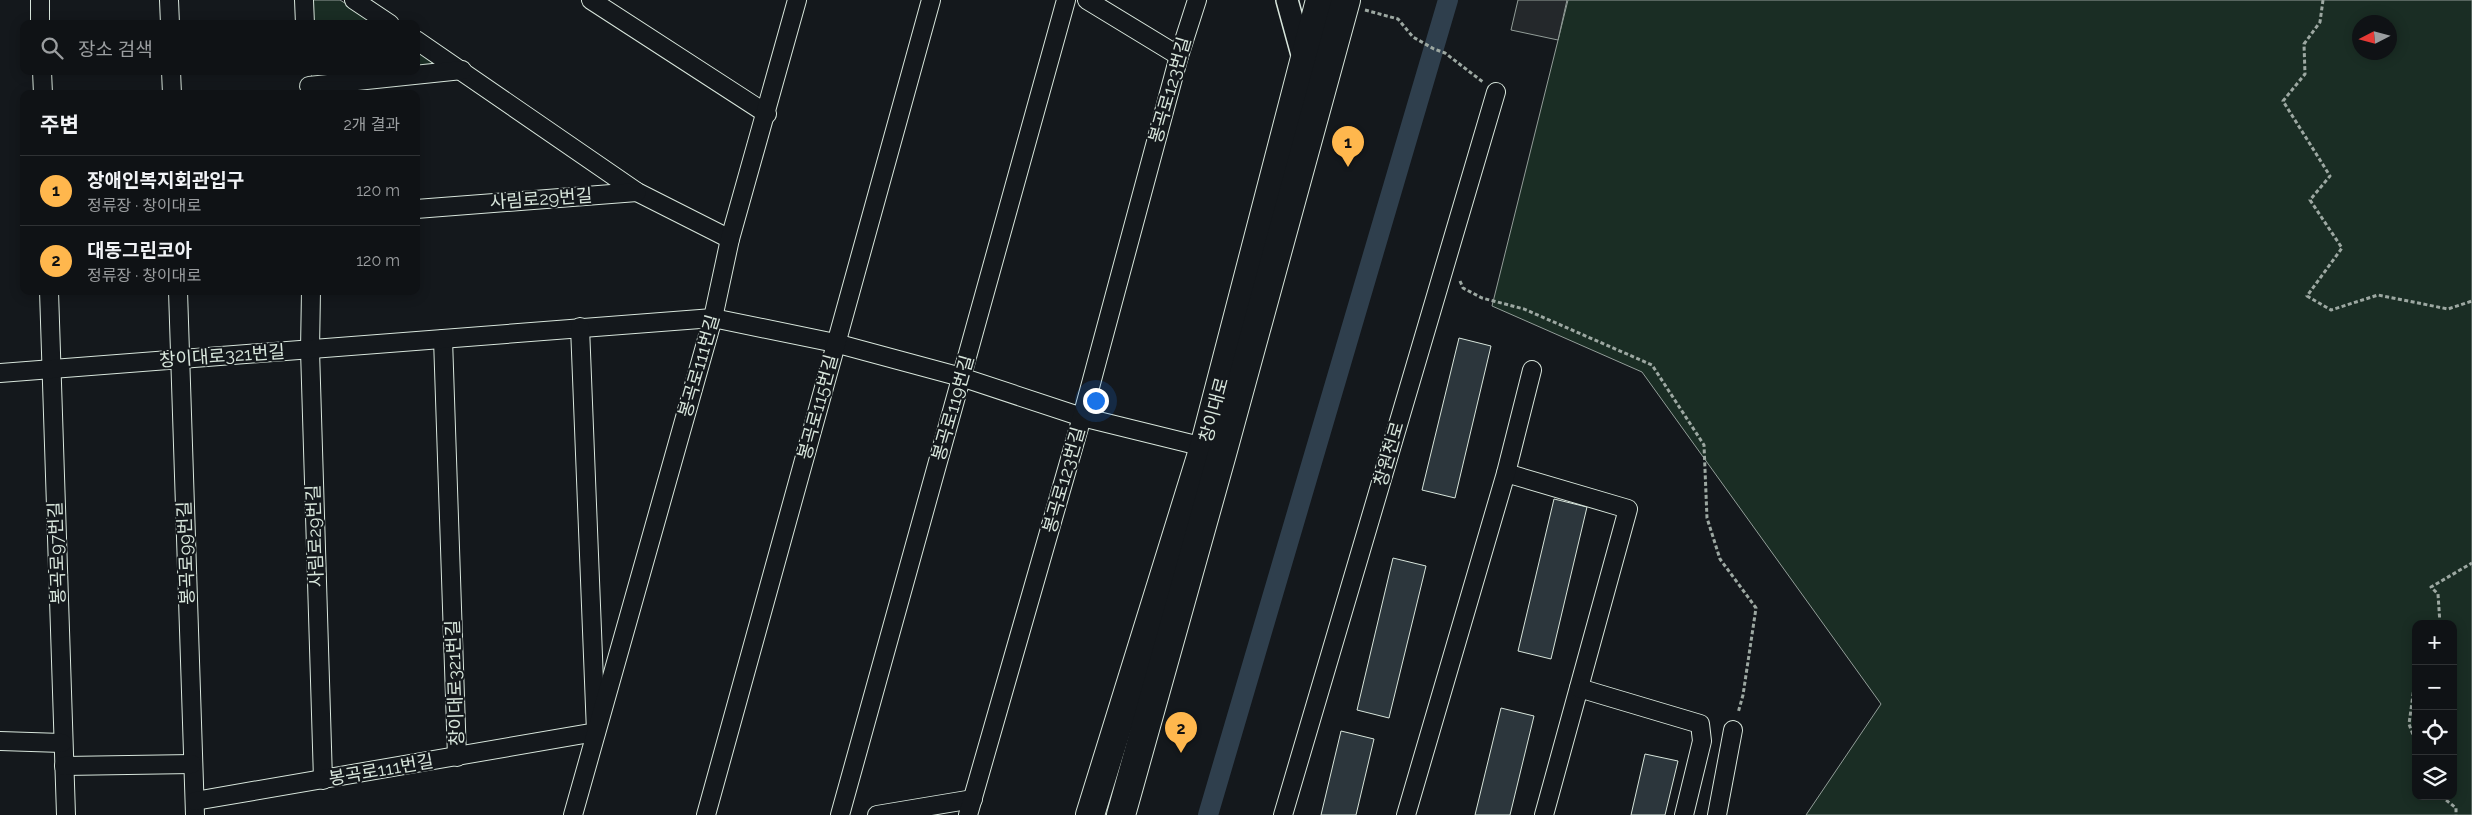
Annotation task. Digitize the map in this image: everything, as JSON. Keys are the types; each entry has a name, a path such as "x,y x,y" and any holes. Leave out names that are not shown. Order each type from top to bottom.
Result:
{"main road":[{"name":"창이대로","path":"1090,815 1204,447 1320,0"},
{"name":"창이대로","path":"1121,815 1346,0"}],"street":[{"path":"40,0 40,20"},
{"path":"169,0 170,20"},
{"path":"304,0 305,20"},
{"path":"354,0 384,20"},
{"path":"591,0 767,114"},
{"name":"봉곡로111번길","path":"573,815 713,318 730,239 767,114 797,0"},
{"name":"봉곡로115번길","path":"706,815 931,0"},
{"name":"봉곡로119번길","path":"840,815 1066,0"},
{"path":"1087,0 1179,56"},
{"name":"봉곡로123번길","path":"970,807 1082,417 1179,56 1197,0"},
{"path":"1287,0 1304,62"},
{"name":"사림로29번길","path":"420,43 637,192 730,239"},
{"path":"420,74 462,70"},
{"path":"42,75 42,90"},
{"path":"171,75 172,90"},
{"path":"308,84 407,75"},
{"name":"창원천로","path":"1283,815 1496,92"},
{"name":"사림로29번길","path":"420,209 637,192"},
{"name":"봉곡로97번길","path":"49,295 62,743 66,815"},
{"name":"봉곡로99번길","path":"178,295 192,764 195,808"},
{"name":"사림로29번길","path":"311,295 310,350 323,780"},
{"name":"창이대로321번길","path":"0,373 713,318 835,343 962,377 1082,417 1204,447"},
{"path":"580,328 596,732"},
{"name":"창이대로321번길","path":"443,339 457,757"},
{"path":"1406,815 1506,472 1532,370"},
{"path":"1506,472 1628,509 1544,815"},
{"path":"1579,688 1700,724 1702,741 1684,815"},
{"path":"1717,815 1733,730"},
{"name":"봉곡로111번길","path":"195,808 323,780 596,732"},
{"path":"0,741 62,743"},
{"path":"64,766 192,764"},
{"path":"877,815 970,807"}],"path":[{"path":"2323,0 2320,22 2304,44 2305,74 2283,101 2330,176 2310,200 2342,248 2307,296 2331,310 2378,294 2448,309 2472,301"},
{"path":"1398,19 1413,37 1434,50 1445,53 1473,75"},
{"path":"1447,258 1463,288 1482,298 1524,309 1652,365 1704,445 1707,518 1720,559 1756,608 1743,695 1733,730"},
{"path":"2440,620 2438,594 2431,587 2472,563"},
{"path":"2412,702 2409,724 2412,732"},
{"path":"2446,800 2456,808 2456,815"}],"green space":[{"path":"308,0 340,0 372,20 309,20"},
{"path":"1568,0 2472,0 2472,815 1806,815 1881,704 1642,372 1492,306"},
{"path":"420,50 445,66 420,69"},
{"path":"311,75 369,75 312,82"}],"shaded area":[{"path":"1518,0 1567,0 1558,40 1511,30"}],"building":[{"path":"1459,338 1491,346 1455,498 1422,490"},
{"path":"1554,499 1587,507 1551,659 1518,651"},
{"path":"1393,558 1426,566 1389,718 1357,710"},
{"path":"1501,708 1534,716 1510,815 1475,815"},
{"path":"1341,731 1374,739 1356,815 1321,815"},
{"path":"1645,754 1678,761 1665,815 1631,815"}],"waterway":[{"path":"1208,815 1448,0"}],"place":[{"name":"장애인복지회관입구","path":"1348,167"},
{"name":"대동그린코아","path":"1181,753"}]}
